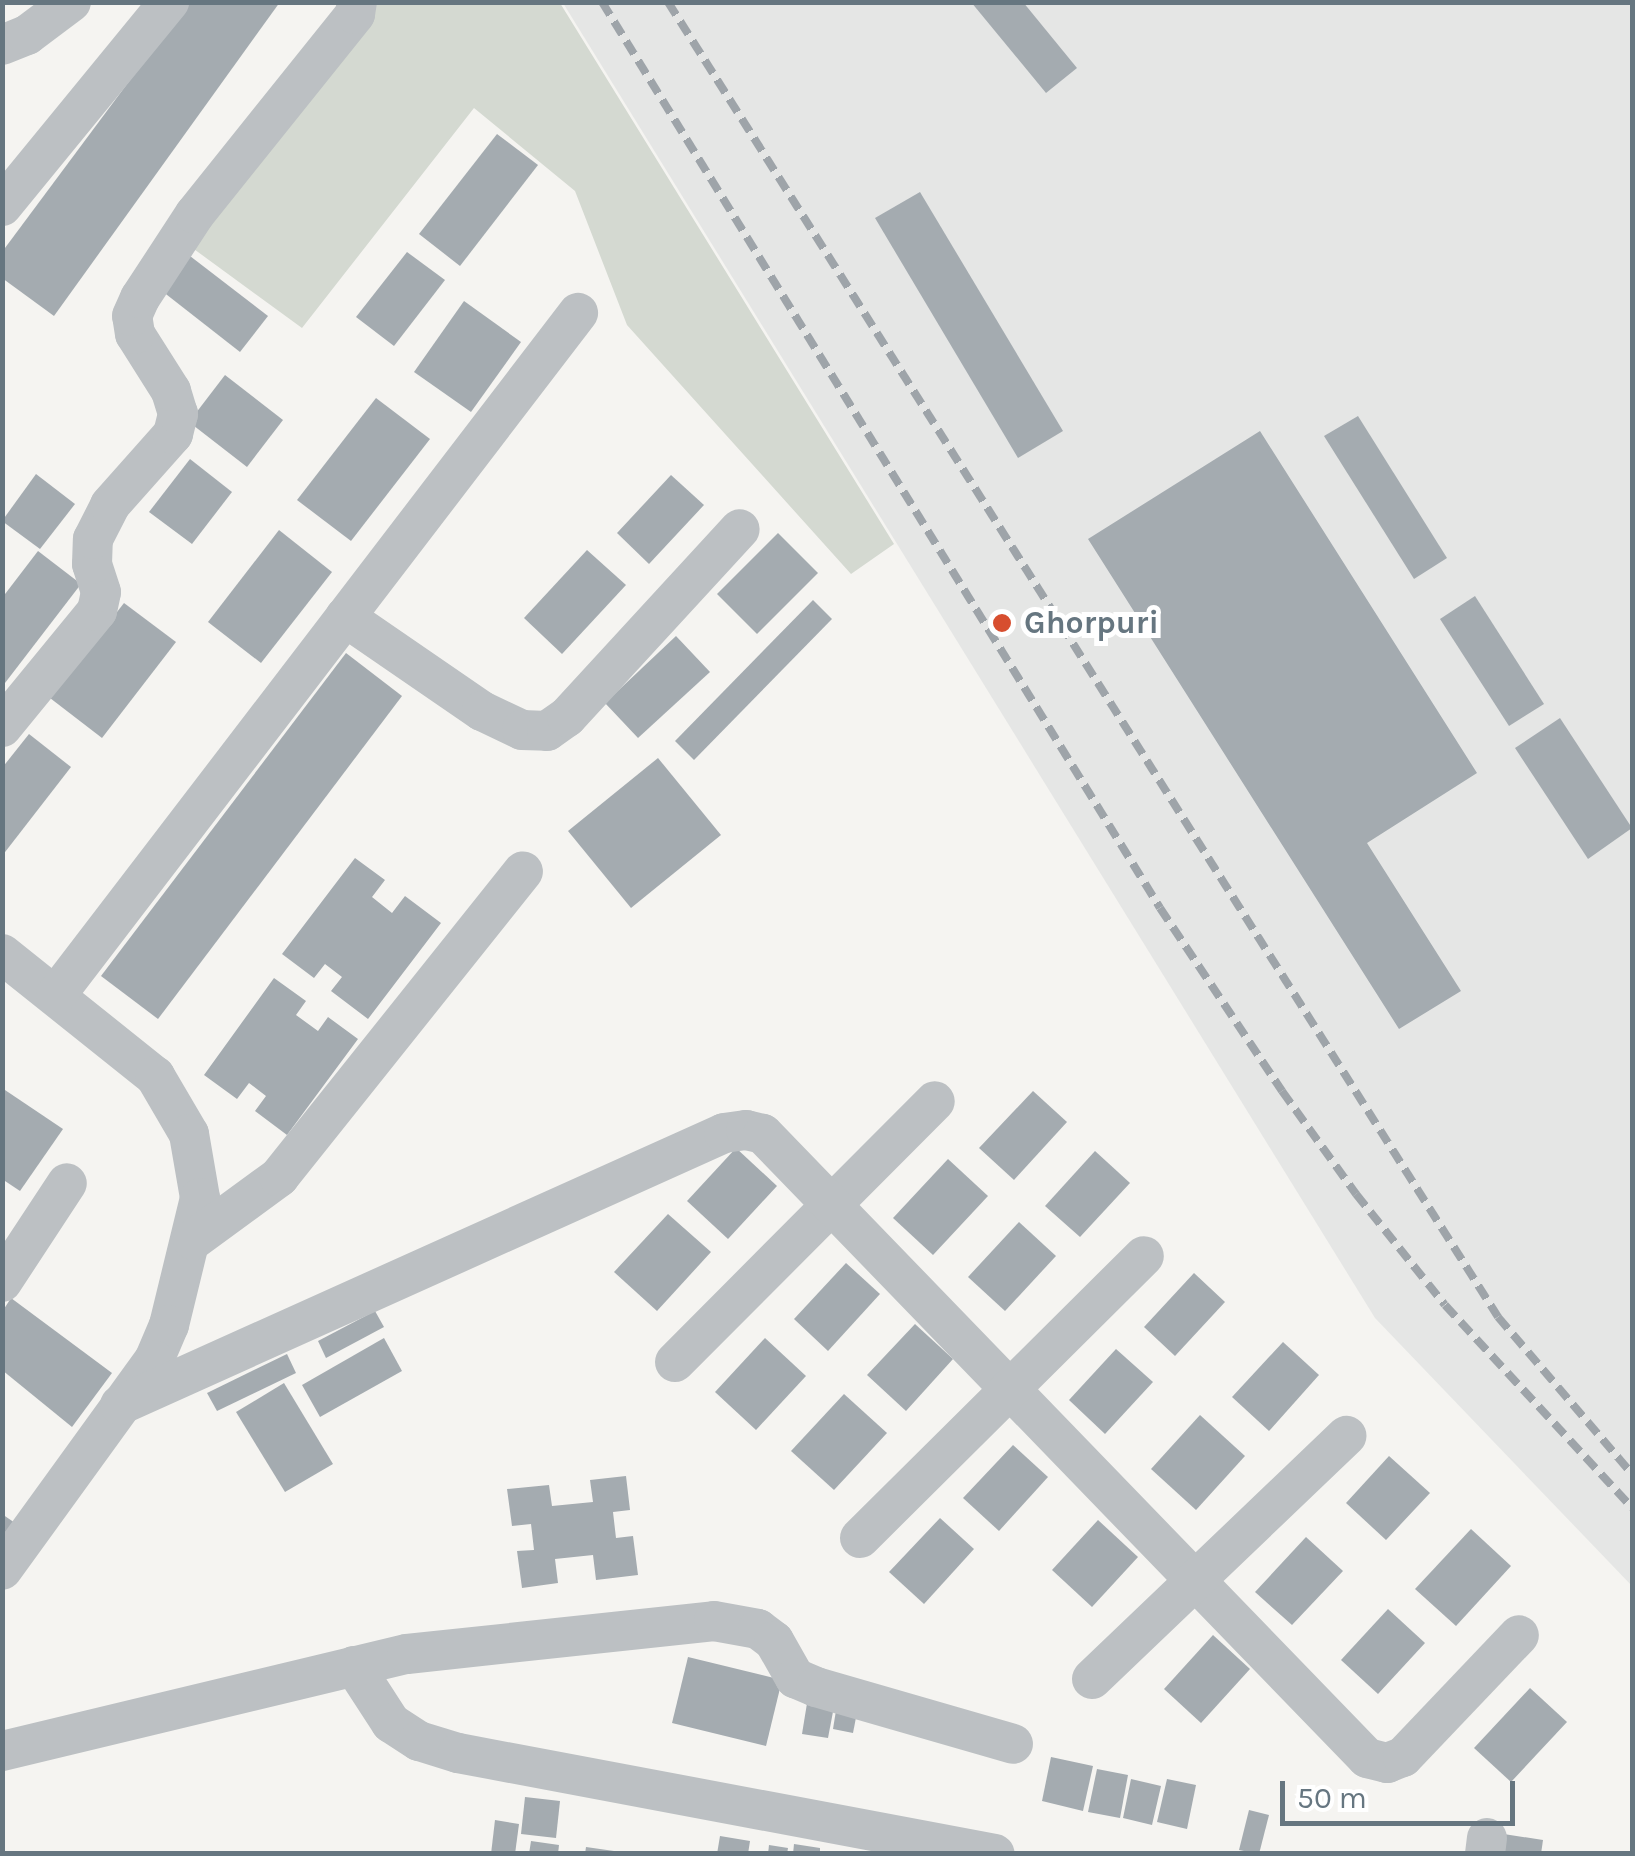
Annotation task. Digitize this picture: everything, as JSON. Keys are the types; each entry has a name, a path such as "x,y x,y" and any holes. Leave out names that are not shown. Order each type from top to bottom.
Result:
{"lane":[{"path":"2,45 28,36 71,2"},
{"path":"2,206 169,2"},
{"path":"2,728 97,611 101,592 92,564 93,539 110,505 173,434 178,414 171,392 135,334 132,316 140,298 195,214 356,14 357,2"},
{"path":"56,995 578,314"},
{"path":"345,617 482,711 522,730 547,731 568,717 740,530"},
{"path":"193,1240 278,1176 522,871"},
{"path":"2,954 155,1076 173,1101 188,1134 200,1198 170,1326 154,1360 2,1570"},
{"path":"675,1362 935,1100"},
{"path":"120,1405 724,1133 746,1130 763,1134 1368,1758 1387,1763 1402,1757 1519,1636"},
{"path":"2,1282 67,1183"},
{"path":"860,1538 1144,1256"},
{"path":"1092,1680 1346,1436"},
{"path":"2,1751 407,1654 577,1634 735,1622 758,1629 774,1641 795,1678 1013,1744"},
{"path":"354,1666 391,1722 419,1741 458,1753 995,1854"}],"shaded area":[{"path":"377,3 560,3 894,544 851,574 627,325 575,191 474,108 302,328 187,244"},
{"path":"563,3 1632,3 1632,1586 1375,1318"}],"building":[{"path":"188,2 280,2 54,316 2,278 2,252"},
{"path":"971,2 1023,2 1077,68 1046,93"},
{"path":"497,134 538,165 460,266 419,234"},
{"path":"920,192 1063,431 1018,458 875,218"},
{"path":"407,252 445,280 394,346 356,317"},
{"path":"190,256 268,316 240,352 162,291"},
{"path":"464,301 521,342 471,412 414,372"},
{"path":"225,375 283,420 247,467 189,422"},
{"path":"376,398 430,439 351,541 297,500"},
{"path":"1358,416 1447,558 1414,579 1324,436"},
{"path":"1260,431 1477,773 1367,843 1461,991 1399,1029 1088,539"},
{"path":"190,459 232,492 192,544 149,512"},
{"path":"36,474 75,504 40,549 2,521"},
{"path":"671,475 704,505 649,564 617,533"},
{"path":"279,530 332,572 261,663 208,622"},
{"path":"778,533 818,573 757,634 717,594"},
{"path":"587,550 626,585 562,654 524,618"},
{"path":"38,551 81,584 5,683 2,598"},
{"path":"1475,596 1544,704 1509,726 1440,619"},
{"path":"813,600 832,619 694,760 675,741"},
{"path":"124,603 176,642 102,738 50,698"},
{"path":"676,636 710,672 638,738 605,703"},
{"path":"346,653 402,696 158,1019 101,976"},
{"path":"1560,718 1632,828 1588,859 1515,748"},
{"path":"29,734 71,767 2,856 2,768"},
{"path":"658,758 721,835 631,908 568,831"},
{"path":"355,858 385,880 372,897 392,913 405,896 441,923 368,1019 331,991 342,977 325,964 314,978 282,954"},
{"path":"274,978 306,1001 296,1015 318,1031 328,1017 358,1039 287,1135 255,1111 266,1096 249,1083 237,1099 204,1075"},
{"path":"2,1088 63,1129 20,1191 2,1179"},
{"path":"1033,1091 1067,1122 1014,1180 979,1148"},
{"path":"736,1148 777,1186 728,1239 687,1201"},
{"path":"1095,1151 1130,1183 1080,1237 1045,1206"},
{"path":"948,1159 988,1196 933,1255 893,1218"},
{"path":"668,1214 711,1252 657,1311 614,1272"},
{"path":"1019,1222 1056,1256 1005,1311 968,1277"},
{"path":"846,1263 880,1294 828,1351 794,1319"},
{"path":"1194,1273 1225,1302 1175,1356 1144,1327"},
{"path":"11,1298 112,1373 72,1427 2,1370 2,1312"},
{"path":"375,1311 384,1327 326,1358 318,1341"},
{"path":"915,1324 953,1359 906,1411 867,1375"},
{"path":"384,1338 402,1371 320,1417 302,1385"},
{"path":"765,1338 806,1376 756,1430 715,1392"},
{"path":"1283,1342 1319,1375 1269,1431 1232,1397"},
{"path":"1116,1349 1153,1382 1105,1434 1069,1400"},
{"path":"287,1354 296,1373 217,1411 207,1393"},
{"path":"284,1383 333,1464 285,1492 236,1412"},
{"path":"844,1394 887,1433 834,1490 791,1451"},
{"path":"1200,1415 1245,1456 1196,1510 1151,1469"},
{"path":"1013,1445 1048,1477 999,1531 963,1498"},
{"path":"1389,1456 1430,1493 1386,1540 1346,1503"},
{"path":"626,1476 630,1510 613,1512 616,1538 633,1536 638,1575 596,1580 593,1555 555,1559 558,1583 522,1588 517,1551 534,1550 531,1524 512,1526 507,1489 549,1485 552,1506 593,1502 590,1480"},
{"path":"2,1514 15,1523 2,1540"},
{"path":"940,1518 974,1549 924,1604 889,1572"},
{"path":"1098,1520 1138,1557 1092,1607 1052,1570"},
{"path":"1471,1529 1511,1566 1456,1626 1415,1589"},
{"path":"1306,1537 1343,1571 1292,1625 1255,1592"},
{"path":"1388,1609 1425,1643 1378,1694 1341,1660"},
{"path":"1213,1635 1250,1669 1201,1723 1164,1689"},
{"path":"688,1657 782,1680 766,1746 672,1723"},
{"path":"1530,1688 1567,1722 1511,1782 1474,1748"},
{"path":"809,1691 836,1696 828,1738 802,1734"},
{"path":"838,1698 859,1702 853,1733 833,1729"},
{"path":"1051,1757 1093,1766 1083,1811 1042,1801"},
{"path":"1097,1769 1128,1775 1120,1818 1088,1812"},
{"path":"1131,1779 1161,1786 1152,1825 1123,1818"},
{"path":"1167,1779 1196,1785 1187,1829 1157,1822"},
{"path":"525,1797 560,1801 556,1838 521,1834"},
{"path":"1249,1810 1269,1815 1259,1854 1239,1850"},
{"path":"495,1820 519,1824 515,1854 491,1854"},
{"path":"1491,1832 1543,1840 1541,1854 1488,1854"},
{"path":"720,1836 750,1841 748,1854 717,1854"},
{"path":"531,1841 559,1845 558,1854 529,1854"},
{"path":"794,1844 820,1848 820,1854 793,1854"},
{"path":"769,1845 788,1848 787,1854 768,1854"},
{"path":"586,1847 614,1851 614,1854 585,1854"}],"railway":[{"path":"602,2 1160,908 1282,1091 1356,1194 1445,1305 1632,1508"},
{"path":"668,2 1498,1317 1632,1474"}],"place":[{"name":"Ghorpuri","path":"1002,623"}]}
